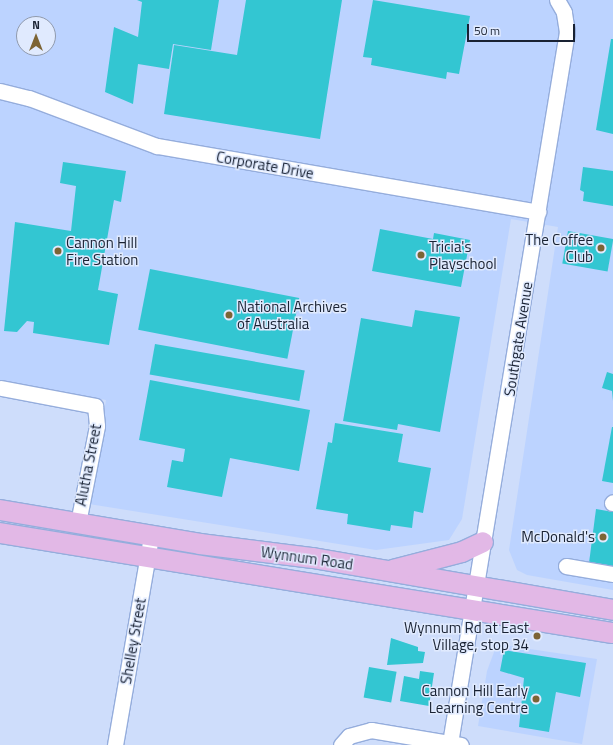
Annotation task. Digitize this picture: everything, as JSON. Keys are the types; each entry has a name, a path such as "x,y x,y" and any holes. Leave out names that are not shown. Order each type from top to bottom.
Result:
{"main road":[{"name":"Wynnum Road","path":"0,510 78,523 150,545 473,609 613,633"},
{"name":"Wynnum Road","path":"0,533 150,545 391,570 613,610"},
{"path":"391,570 462,552 483,542"}],"street":[{"name":"Southgate Avenue","path":"455,744 476,585 567,32 564,12 557,0"},
{"name":"Corporate Drive","path":"0,91 29,98 157,146 538,212"},
{"name":"Alutha Street","path":"1,388 95,406 96,426 78,523"},
{"name":"Shelley Street","path":"115,745 150,545"},
{"path":"566,566 613,574"},
{"path":"341,745 349,736 370,730 455,744"}],"shaded area":[{"path":"0,0 613,0 613,590 527,575 517,570 509,550 558,227 511,219 462,519 449,540 376,550 89,504 106,400 0,381"},
{"name":"Cannon Hill Early Learning Centre","path":"497,644 597,659 582,744 478,726 487,671"}],"building":[{"path":"137,0 219,0 211,50 173,44 169,69 138,64 133,104 105,92 114,27 138,37 142,2"},
{"path":"246,0 342,0 320,139 164,114 174,45 237,55"},
{"path":"373,0 470,16 459,74 447,72 446,79 371,65 372,58 363,57"},
{"path":"611,39 613,39 613,134 596,130"},
{"name":"Cannon Hill Fire Station","path":"63,162 126,171 121,202 114,200 98,290 118,294 109,345 33,333 34,322 27,321 17,332 4,331 15,222 71,231 76,186 60,183"},
{"path":"583,167 613,171 613,206 583,201 584,192 580,190"},
{"name":"Tricia's Playschool","path":"380,229 433,239 434,233 470,240 461,287 372,271"},
{"path":"568,231 613,239 608,271 562,263"},
{"path":"150,269 299,298 287,359 138,330"},
{"path":"415,310 460,317 440,432 398,424 397,430 343,421 361,318 412,327"},
{"path":"155,344 305,370 299,401 150,375"},
{"path":"607,372 613,374 613,401 612,391 602,388"},
{"path":"150,380 310,410 299,471 230,458 222,497 167,487 172,460 183,462 185,449 139,440"},
{"path":"335,423 403,434 398,462 431,468 423,513 414,511 412,528 391,525 390,531 347,524 348,514 316,509 328,442 332,443"},
{"path":"613,427 613,483 602,481"},
{"name":"McDonald's","path":"596,509 613,512 613,567 589,563"},
{"path":"391,638 418,647 418,651 425,652 423,663 387,665"},
{"path":"504,650 586,663 580,697 556,692 549,732 519,727 524,678 500,671"},
{"path":"369,667 397,672 391,702 364,698"},
{"path":"420,671 434,673 429,706 400,701 404,676 419,679"}],"place":[{"name":"The Coffee Club","path":"601,248"},
{"name":"Cannon Hill Fire Station","path":"58,251"},
{"name":"Tricia's Playschool","path":"421,255"},
{"name":"National Archives of Australia","path":"229,315"},
{"name":"McDonald's","path":"603,537"},
{"name":"Wynnum Rd at East Village, stop 34","path":"537,636"},
{"name":"Cannon Hill Early Learning Centre","path":"536,699"}]}
